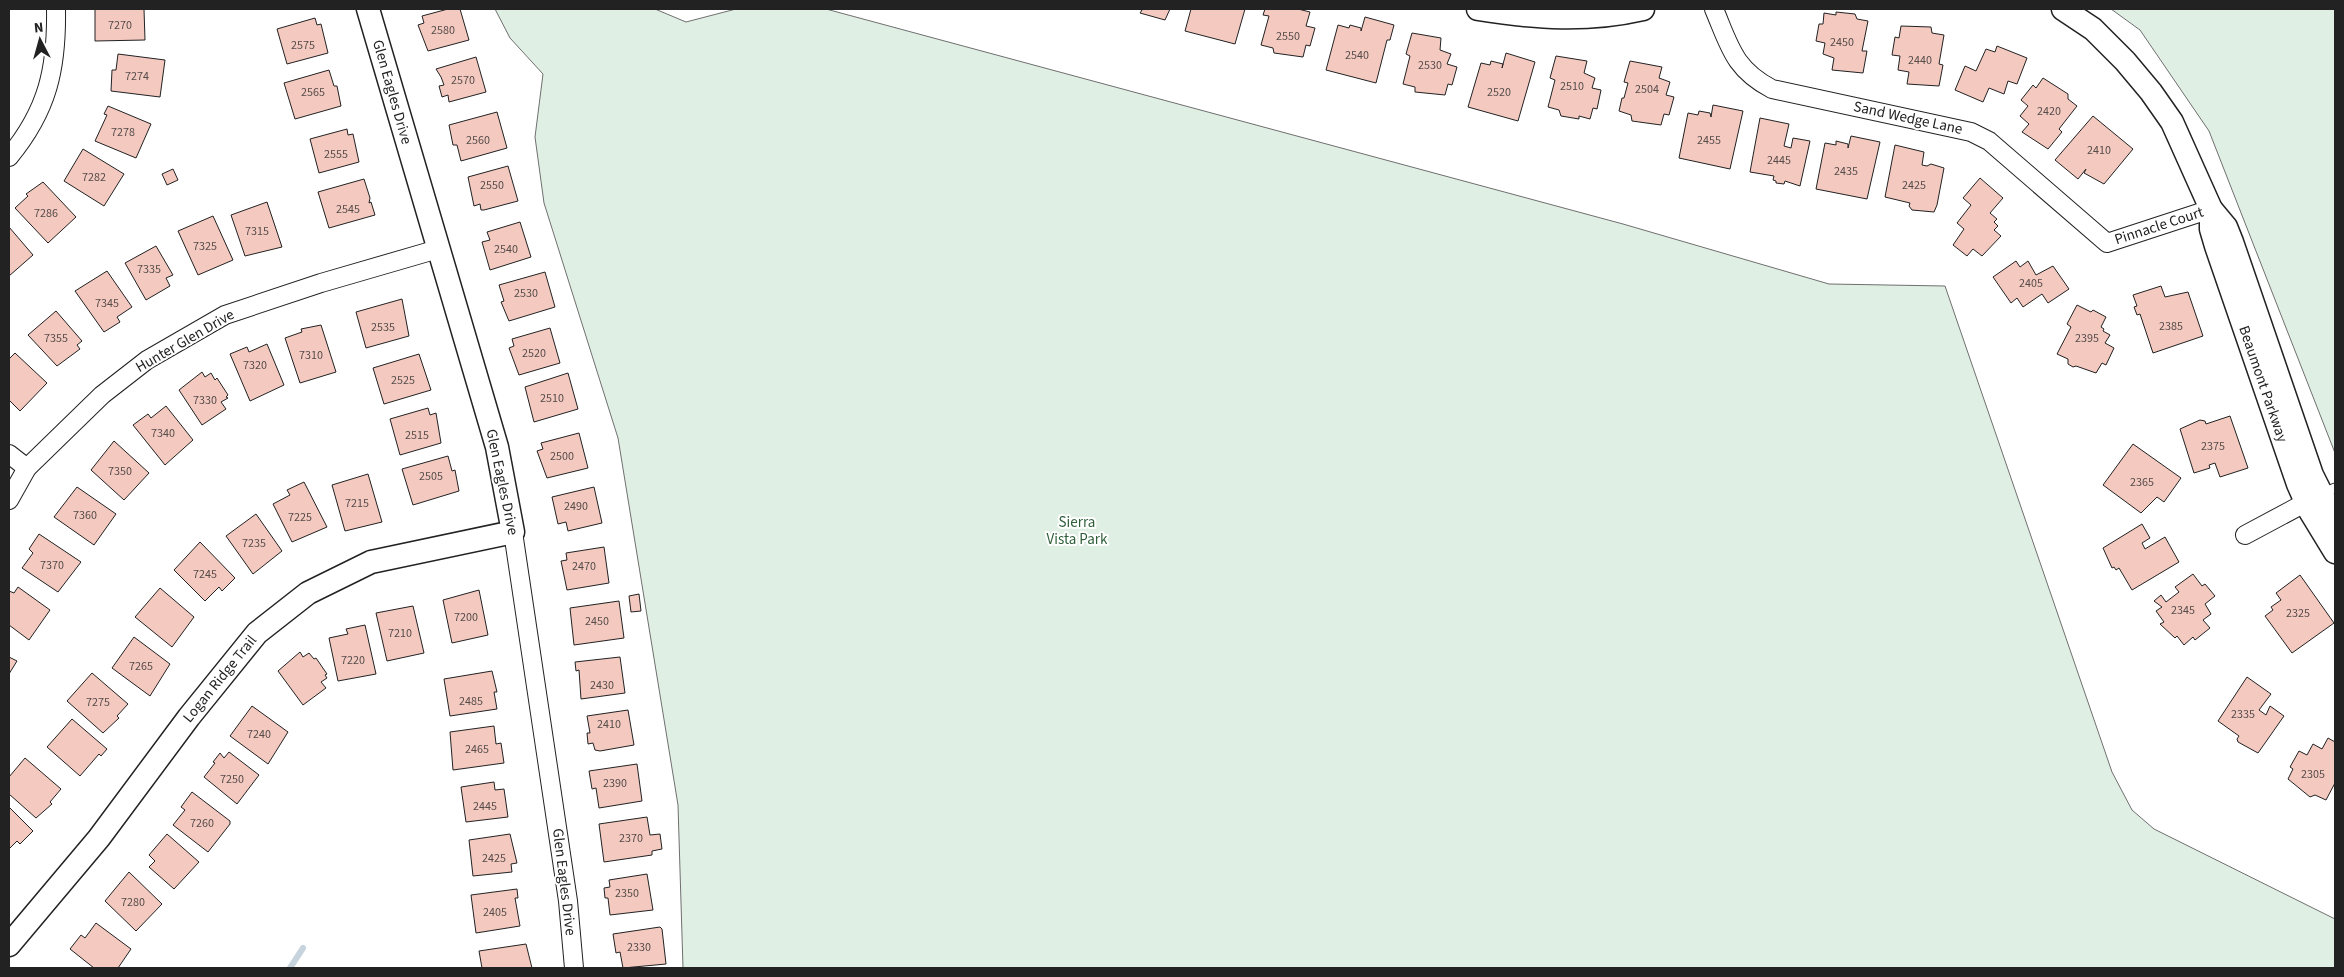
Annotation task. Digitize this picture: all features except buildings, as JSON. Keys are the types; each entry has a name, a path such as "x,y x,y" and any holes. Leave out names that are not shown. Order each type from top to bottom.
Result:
{"street":[{"path":"9,157 25,138 42,107 52,77 57,45 56,9"},
{"name":"Glen Eagles Drive","path":"368,9 497,448 513,532 568,901 574,968"},
{"path":"1478,9 1542,18 1581,18 1619,14 1643,9"},
{"name":"Sand Wedge Lane","path":"1714,9 1731,50 1741,67 1756,80 1772,88 1971,132 1989,141 2107,243"},
{"name":"Beaumont Parkway","path":"2063,9 2093,29 2125,62 2151,92 2172,122 2211,209 2226,226 2300,441 2321,495 2335,521"},
{"name":"Pinnacle Court","path":"2107,243 2211,209"},
{"name":"Hunter Glen Drive","path":"9,500 27,468 102,395 147,360 225,314 438,248"},
{"path":"9,454 27,468"},
{"path":"2245,535 2321,495"},
{"name":"Beaumont Parkway","path":"2321,495 2335,552"},
{"name":"Logan Ridge Trail","path":"9,945 99,838 189,718 257,633 308,593 370,562 513,532"}],"green space":[{"name":"Sierra Vista Park","path":"495,9 655,9 686,22 736,9 826,9 1623,224 1829,284 1945,286 2112,772 2132,810 2154,829 2335,919 2335,968 683,968 678,805 618,438 544,203 535,137 543,74 510,38"},
{"path":"2111,9 2335,9 2335,453 2209,131 2140,30"}],"waterway":[{"path":"290,968 303,948"}]}
